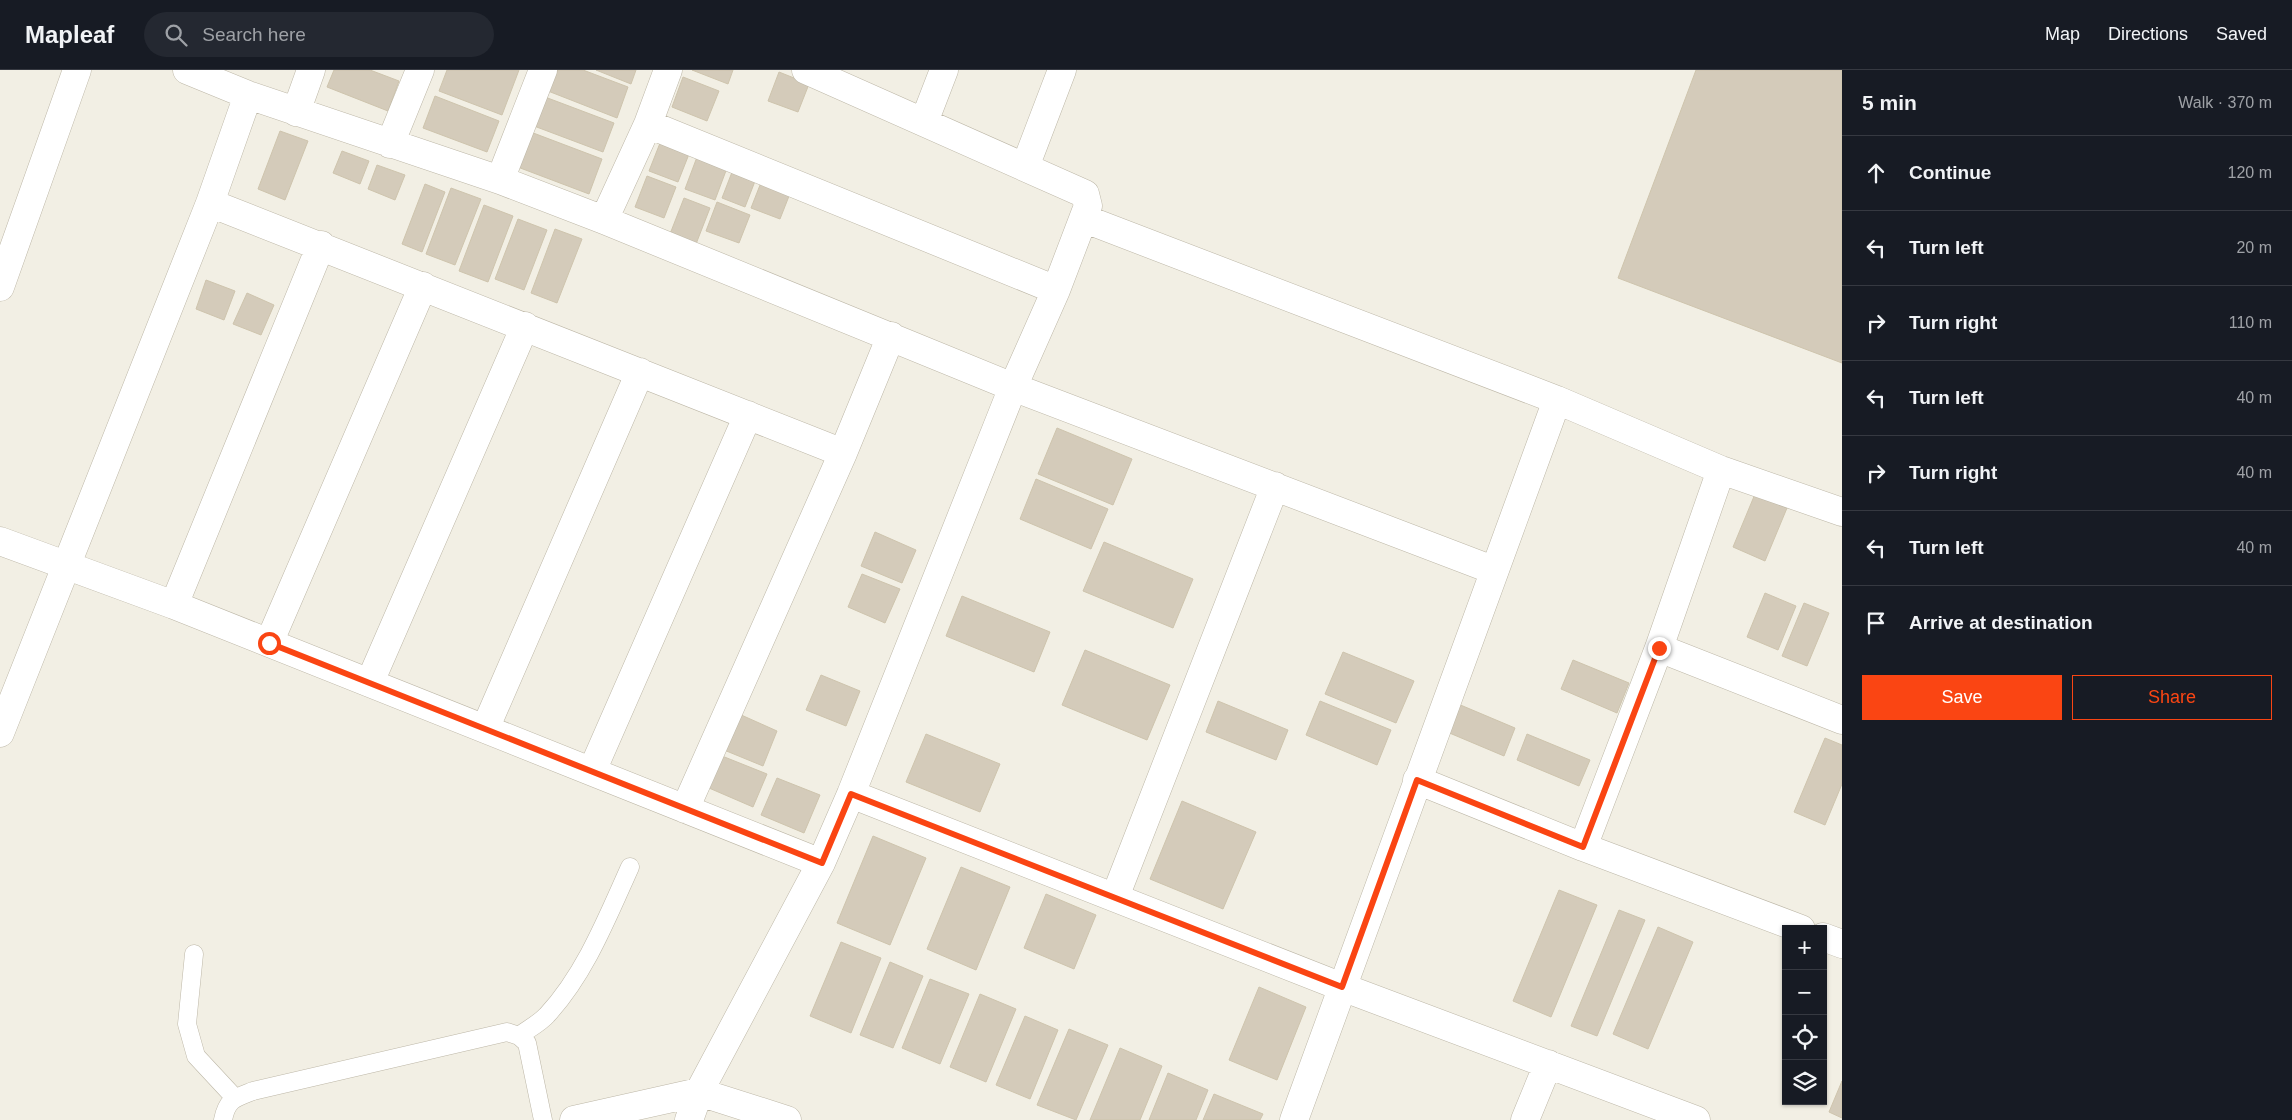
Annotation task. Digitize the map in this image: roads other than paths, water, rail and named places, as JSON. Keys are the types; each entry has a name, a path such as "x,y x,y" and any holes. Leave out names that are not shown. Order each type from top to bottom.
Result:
{"street":[{"path":"0,287 77,70"},
{"path":"296,112 311,70"},
{"path":"390,144 420,70"},
{"path":"500,180 543,70"},
{"path":"604,220 648,124 668,70"},
{"path":"924,122 944,70"},
{"path":"1024,167 1062,70"},
{"path":"191,71 248,95 296,112 500,180 891,336 1012,387 1493,570"},
{"path":"689,1120 699,1092 822,863 1012,387 1056,290 1085,219 1088,206 1084,194 814,72"},
{"path":"0,733 210,202 248,95"},
{"path":"648,124 1056,290"},
{"path":"210,202 843,453"},
{"path":"1085,219 1557,400 1721,470 1842,512"},
{"path":"174,604 321,245"},
{"path":"269,643 423,286"},
{"path":"370,682 525,326"},
{"path":"685,809 843,453 891,336"},
{"path":"485,728 640,372"},
{"path":"1294,1120 1493,570 1557,400"},
{"path":"592,771 748,416"},
{"path":"1583,847 1659,648 1721,470"},
{"path":"1116,897 1275,486"},
{"path":"0,541 174,604 822,863"},
{"path":"1659,648 1842,720"},
{"path":"1417,780 1583,847 1789,925"},
{"path":"851,794 1342,987 1696,1120"},
{"path":"1827,938 1842,944"},
{"path":"1525,1120 1548,1064"},
{"path":"574,1120 699,1092 787,1120"}],"lane":[{"path":"519,1036 546,1017 570,985 602,930 630,867"},
{"path":"194,954 187,1024 196,1056 235,1098"},
{"path":"223,1120 226,1107 235,1098 254,1091 507,1032 519,1036 527,1043 543,1120"}]}
